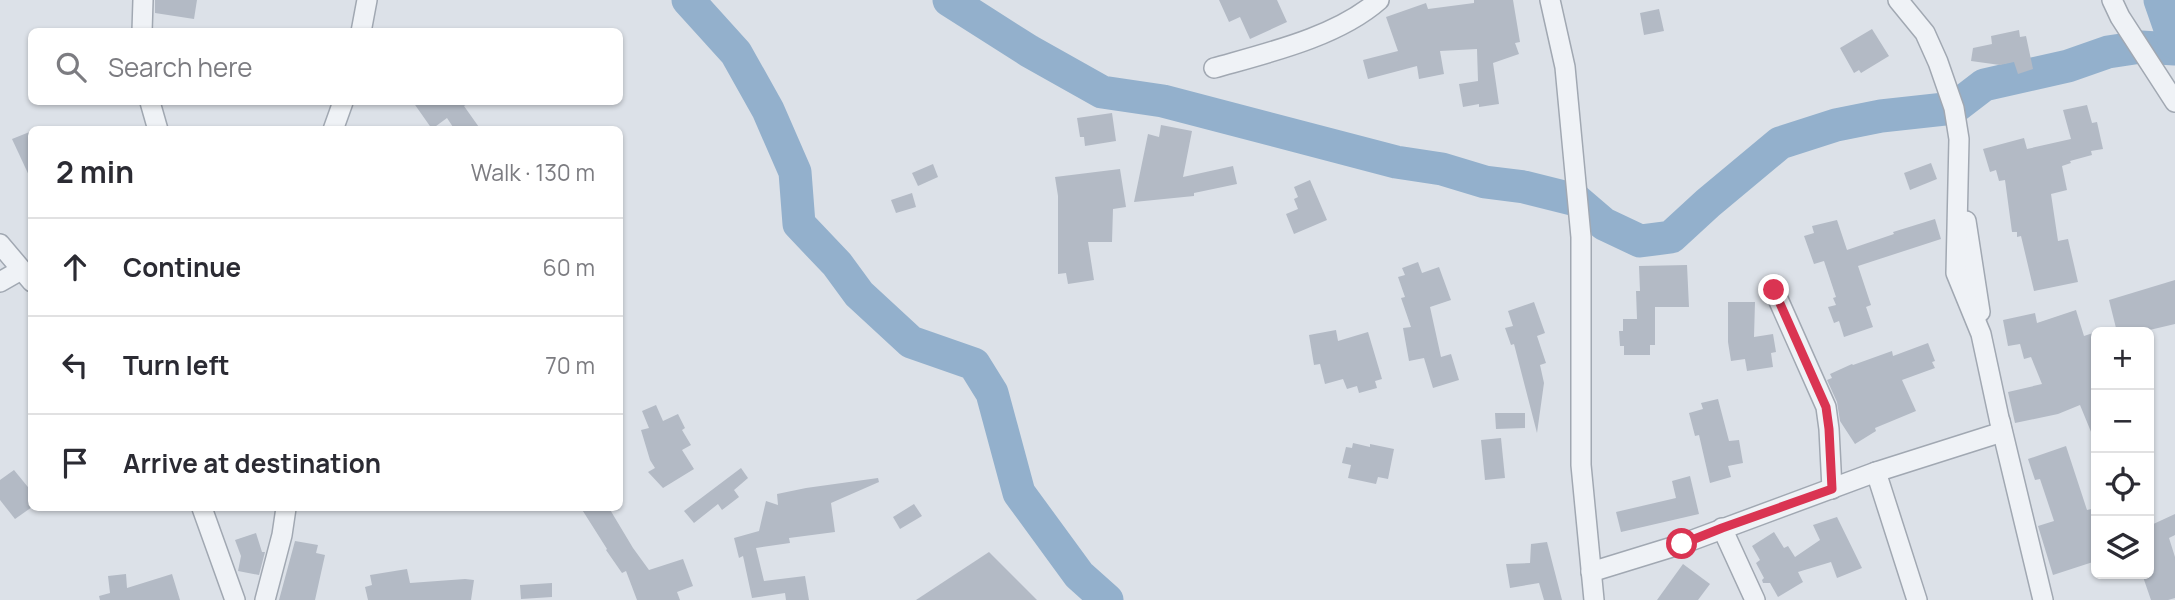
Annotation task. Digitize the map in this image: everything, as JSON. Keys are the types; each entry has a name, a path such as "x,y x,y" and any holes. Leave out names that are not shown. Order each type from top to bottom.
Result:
{"street":[{"path":"142,28 143,0"},
{"path":"362,28 367,0"},
{"path":"1214,68 1286,48 1343,24 1379,0"},
{"path":"1550,0 1565,67 1581,237 1581,465 1594,600"},
{"path":"1898,0 1925,33 1954,107 1966,223 1986,351 2002,432 2043,600"},
{"path":"2112,0 2120,17 2175,102"},
{"path":"151,105 157,126"},
{"path":"334,126 342,105"},
{"path":"0,244 26,276 0,282"},
{"path":"1774,290 1826,407 1832,489"},
{"path":"1591,572 1682,544 1876,472 2002,432"},
{"path":"1876,472 1917,600"},
{"path":"203,511 235,600"},
{"path":"265,600 286,511"},
{"path":"1722,528 1755,600"}],"building":[{"path":"155,0 197,0 194,19 155,13"},
{"path":"1219,0 1277,0 1287,22 1250,39 1240,17 1229,22"},
{"path":"1474,0 1513,0 1520,42 1515,43 1519,54 1493,63 1499,104 1463,107 1459,84 1478,81 1477,49 1440,51 1444,74 1419,79 1417,66 1368,79 1363,60 1398,51 1386,17 1426,3 1428,9 1474,3"},
{"path":"1659,9 1664,31 1644,35 1640,13"},
{"path":"1872,29 1889,56 1861,73 1859,70 1854,73 1840,48"},
{"path":"2019,30 2020,37 2026,36 2033,69 2018,74 2014,62 2000,65 1971,61 1973,48 1992,44 1991,36"},
{"path":"415,105 466,105 478,126 452,126 447,118 436,126 430,126"},
{"path":"2087,105 2092,123 2097,122 2103,149 2091,151 2092,155 2062,166 2067,190 2051,194 2058,241 2068,239 2078,282 2034,291 2021,236 2017,237 2017,232 2012,232 2005,180 1999,181 1996,170 1990,172 1983,149 2024,138 2027,149 2071,139 2063,110"},
{"path":"1112,113 1116,141 1085,146 1084,137 1080,137 1077,118"},
{"path":"1161,125 1192,131 1183,177 1233,166 1237,184 1194,193 1194,196 1134,202 1148,134 1159,137"},
{"path":"28,133 28,173 12,139"},
{"path":"1931,163 1937,179 1910,190 1904,173"},
{"path":"933,164 938,177 918,186 912,173"},
{"path":"1120,169 1126,207 1113,209 1112,242 1088,242 1094,280 1068,284 1066,273 1058,274 1058,196 1055,177"},
{"path":"1310,180 1327,220 1294,234 1286,214 1298,209 1294,199 1298,197 1294,187"},
{"path":"912,193 916,207 896,213 891,200"},
{"path":"1935,219 1941,239 1858,266 1871,305 1866,307 1873,327 1844,337 1839,321 1834,323 1828,307 1836,305 1833,298 1836,297 1824,261 1814,264 1804,236 1814,233 1812,226 1837,220 1847,250"},
{"path":"1418,262 1422,273 1439,267 1451,300 1430,307 1441,357 1451,354 1459,380 1433,388 1424,358 1409,361 1403,328 1411,327 1401,298 1405,297 1398,277 1405,275 1402,268"},
{"path":"1687,265 1689,307 1655,307 1655,345 1650,345 1650,355 1624,355 1619,331 1623,331 1623,319 1637,319 1639,266"},
{"path":"2175,280 2175,324 2154,329 2116,327 2109,300"},
{"path":"1534,302 1545,333 1537,336 1546,363 1540,365 1544,383 1537,433 1514,344 1511,345 1505,328 1513,326 1508,311"},
{"path":"1728,302 1755,302 1754,337 1773,334 1776,352 1771,353 1773,367 1747,371 1745,359 1731,361"},
{"path":"2076,310 2084,336 2091,334 2091,432 2080,405 2058,414 2015,423 2008,392 2042,384 2031,357 2024,359 2020,344 2008,346 2003,320 2035,313 2037,323"},
{"path":"1336,330 1338,341 1368,332 1382,379 1375,381 1377,388 1359,393 1357,386 1347,389 1343,379 1325,384 1320,364 1314,365 1309,335"},
{"path":"1928,343 1935,368 1902,380 1916,411 1875,428 1876,431 1855,444 1840,421 1837,402 1827,380 1832,378 1830,374 1892,351 1893,356"},
{"path":"1718,399 1729,441 1739,440 1743,463 1728,466 1731,477 1710,483 1699,435 1695,436 1689,413 1703,409 1701,403"},
{"path":"656,405 663,421 678,414 685,428 682,430 691,445 682,450 694,469 663,488 648,472 655,468 641,430 649,428 642,411"},
{"path":"1495,413 1525,413 1525,428 1496,429"},
{"path":"1501,438 1505,478 1485,480 1481,440"},
{"path":"1353,443 1394,449 1388,479 1378,477 1376,484 1348,478 1351,465 1342,463 1346,447 1352,448"},
{"path":"2066,446 2087,510 2091,509 2091,563 2053,575 2038,526 2054,521 2040,479 2035,480 2028,459"},
{"path":"741,468 748,478 734,490 739,497 722,510 718,504 694,523 684,511"},
{"path":"14,470 28,487 28,510 15,519 0,500 0,480"},
{"path":"1690,476 1699,514 1621,532 1616,512 1676,498 1672,481"},
{"path":"878,478 879,482 831,503 835,532 789,538 790,543 756,548 764,581 805,576 809,600 786,600 785,593 752,598 743,556 739,558 734,538 759,531 766,501 778,505 777,494"},
{"path":"914,504 922,516 900,529 893,517"},
{"path":"583,511 611,511 649,570 683,559 693,586 677,592 680,600 637,600 626,571 622,573"},
{"path":"2175,514 2175,535 2169,538 2175,557 2175,598 2168,600 2151,600 2144,579 2154,579 2154,524"},
{"path":"1837,517 1862,568 1837,578 1831,562 1798,572 1803,582 1778,597 1770,583 1763,583 1764,578 1756,563 1760,560 1752,546 1774,532 1784,548 1788,546 1795,557 1820,540 1813,525"},
{"path":"256,533 262,552 265,552 259,575 238,571 241,556 235,540"},
{"path":"295,541 318,545 316,553 325,555 315,600 279,600"},
{"path":"1547,542 1562,600 1544,600 1539,583 1510,588 1506,564 1530,563 1531,544"},
{"path":"989,552 1037,600 916,600"},
{"path":"1683,564 1710,584 1698,600 1657,600"},
{"path":"407,569 410,583 474,580 471,600 368,600 365,587 372,585 370,575"},
{"path":"126,574 127,588 172,574 180,600 100,600 99,596 110,593 108,576"},
{"path":"552,583 552,597 521,599 520,585"}],"waterway":[{"path":"688,0 736,53 768,110 795,172 799,224 837,264 859,294 911,342 974,364 992,393 1019,493 1079,575 1107,600"},
{"path":"949,0 1029,51 1102,92 1163,101 1396,162 1442,169 1485,182 1524,187 1576,200 1604,224 1640,241 1671,237 1780,143 1836,125 1881,116 1954,108 1984,85 2068,66 2108,52 2141,47 2175,49"},
{"path":"2160,0 2175,43"}],"route":[{"path":"1682,544 1832,489 1826,407 1774,290"}]}
